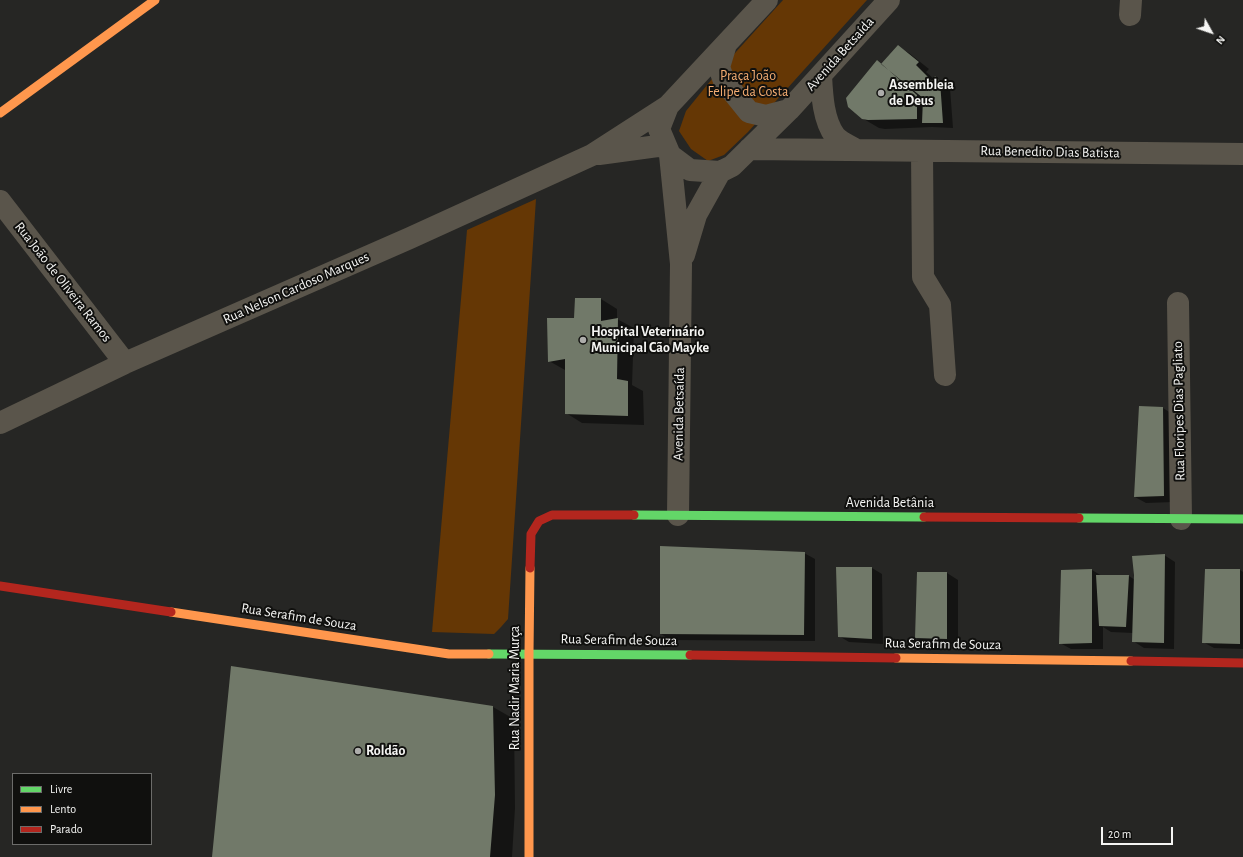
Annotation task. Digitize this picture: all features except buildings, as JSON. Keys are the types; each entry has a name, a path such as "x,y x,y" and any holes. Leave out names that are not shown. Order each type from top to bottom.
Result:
{"street":[{"path":"0,113 155,0"},
{"name":"Avenida Betsaída","path":"682,264 696,215 720,172 732,166 789,110 889,0"},
{"name":"Rua Nelson Cardoso Marques","path":"0,423 125,363 410,238 592,155 668,106 764,1"},
{"path":"726,44 719,67 724,81 748,112 766,116 789,110"},
{"path":"821,75 822,99 829,124 836,137 856,150"},
{"name":"Rua Nelson Cardoso Marques","path":"592,155 667,150 659,129 668,106"},
{"name":"Rua Benedito Dias Batista","path":"749,149 1243,154"},
{"path":"667,150 690,170 720,172"},
{"name":"Avenida Betsaída","path":"667,150 682,264 678,515"},
{"path":"922,151 923,277 940,305 945,375"},
{"name":"Rua João de Oliveira Ramos","path":"0,201 125,363"},
{"name":"Rua Floripes Dias Pagliato","path":"1178,303 1181,519"},
{"name":"Avenida Betânia","path":"539,521 552,515 1243,520"},
{"name":"Rua Nadir Maria Murça","path":"529,857 529,653 531,534 539,521"},
{"name":"Rua Serafim de Souza","path":"0,586 449,654 529,653 1243,663"}],"green space":[{"name":"Praça João Felipe da Costa","path":"783,0 867,0 748,132 724,155 708,161 691,149 679,131 686,111 716,74"},
{"path":"536,199 508,619 494,634 432,632 467,230"}],"traffic: fast":[{"path":"634,515 924,517"},
{"path":"1079,518 1243,519"},
{"path":"489,654 690,655"}],"traffic: slow":[{"path":"0,113 155,0"},
{"path":"529,857 530,568"},
{"path":"171,612 449,654 489,654"},
{"path":"896,658 1131,661"}],"traffic: jam":[{"path":"530,568 531,534 539,521 552,515 634,515"},
{"path":"924,517 1079,518"},
{"path":"0,586 171,612"},
{"path":"690,655 896,658"},
{"path":"1131,661 1243,663"}],"place":[{"name":"Assembleia de Deus","path":"881,93"},
{"name":"Hospital Veterinário Municipal Cão Mayke","path":"583,340"},
{"name":"Roldão","path":"358,751"}]}
